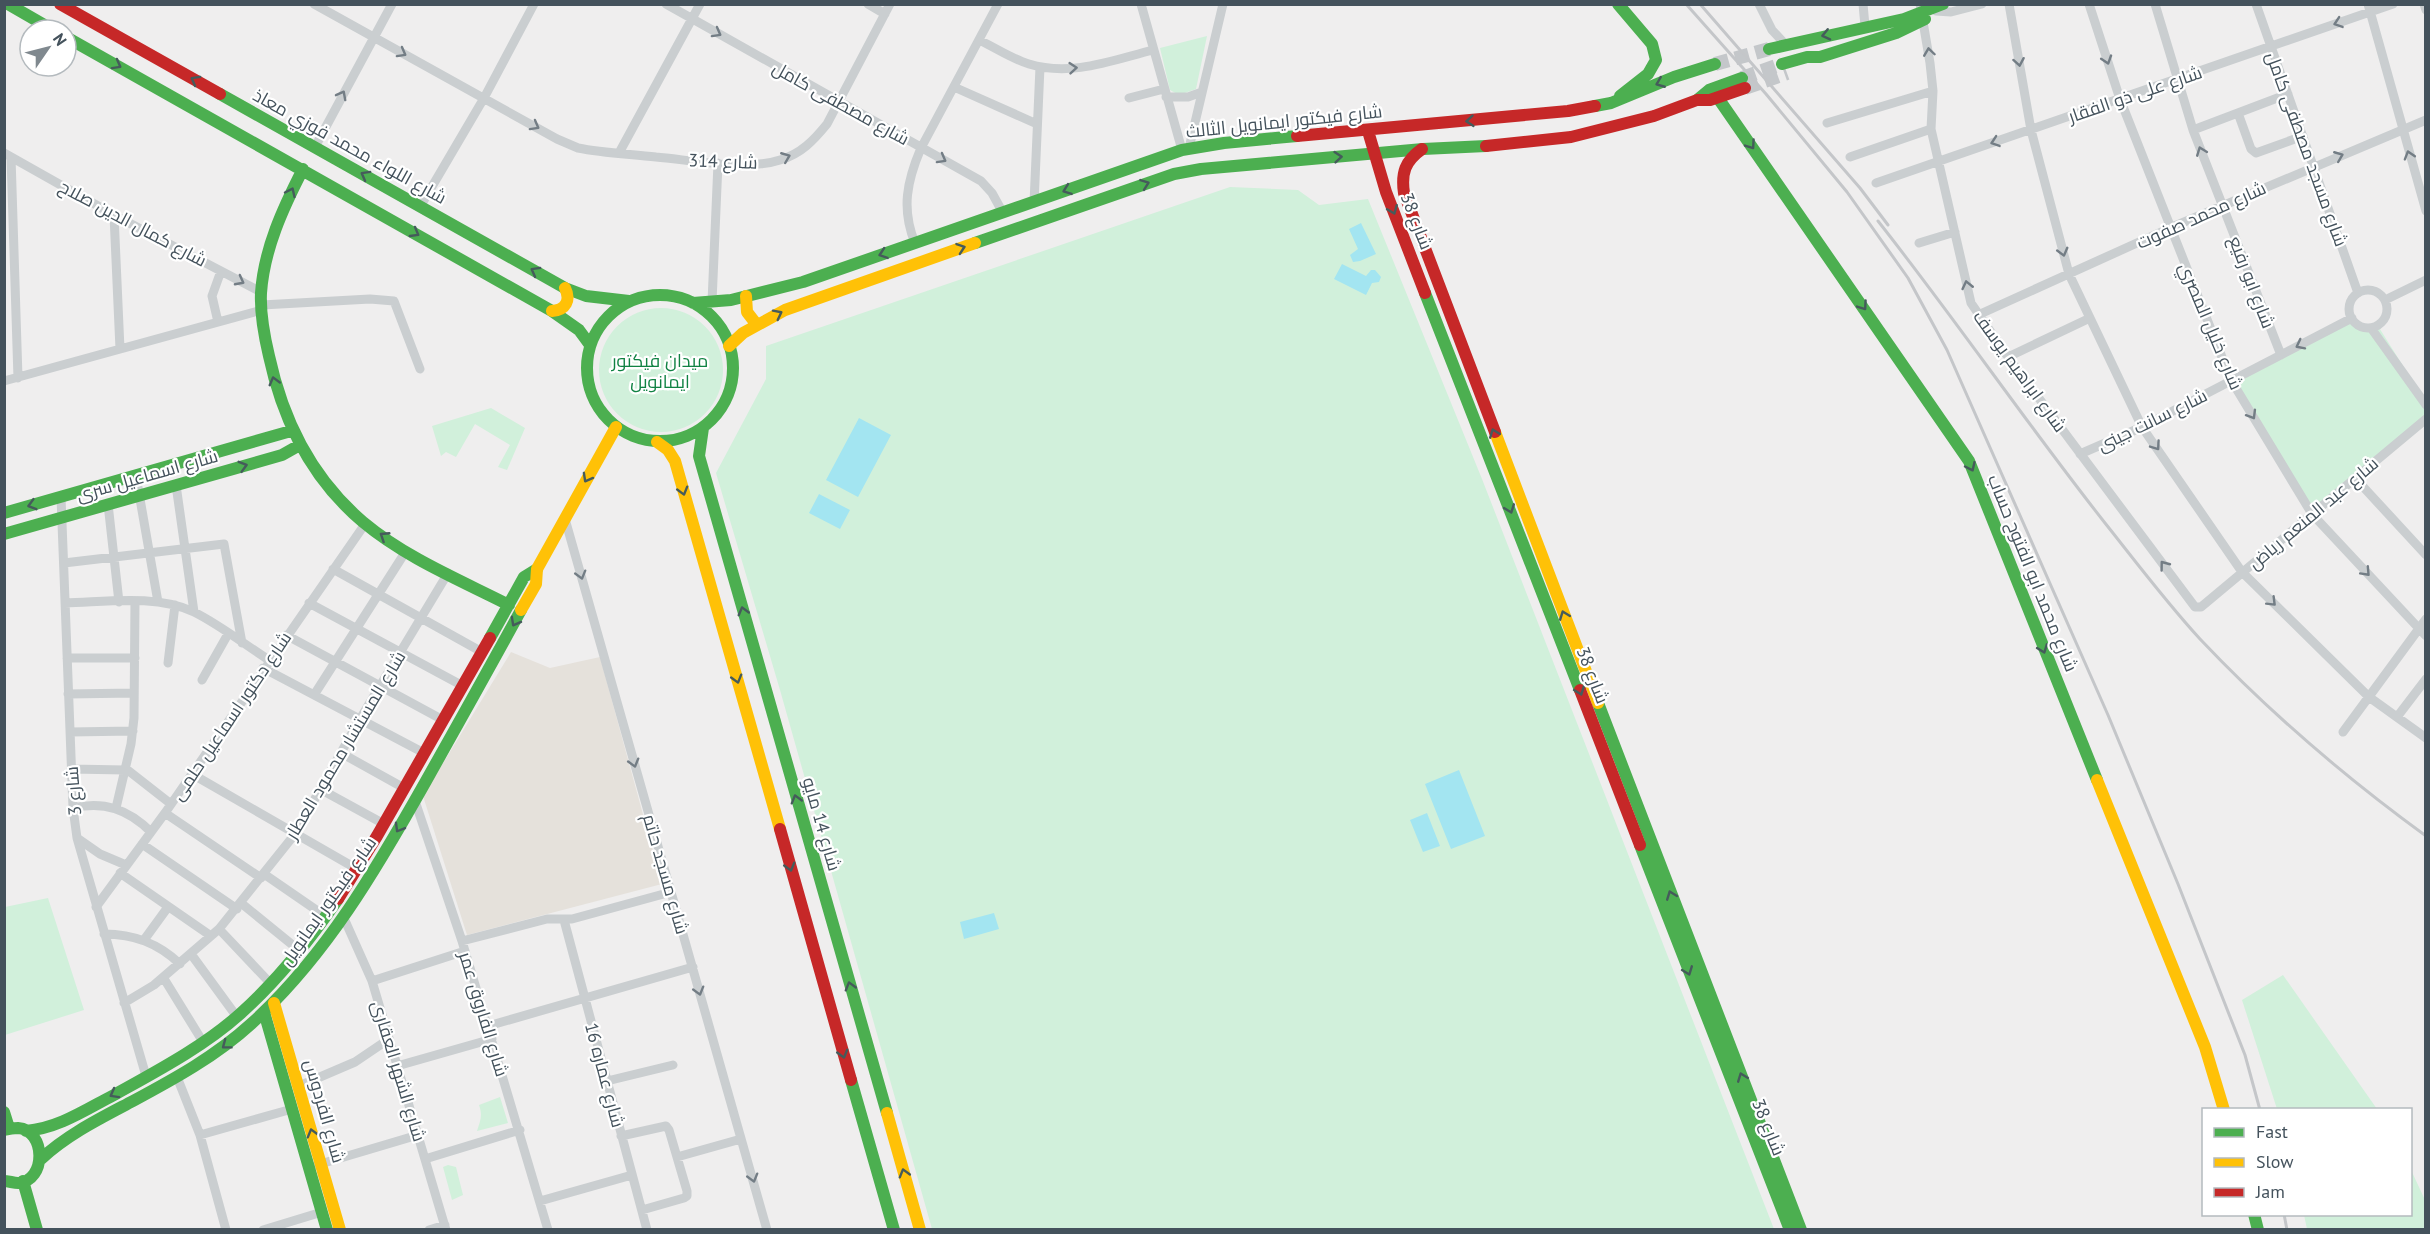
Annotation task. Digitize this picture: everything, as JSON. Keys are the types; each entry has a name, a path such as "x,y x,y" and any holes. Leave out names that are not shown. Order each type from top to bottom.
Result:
{"main road":[{"path":"8,4 32,18"},
{"name":"شارع اللواء محمد فوزي معاذ","path":"60,4 565,288 586,296 629,301"},
{"path":"1611,103 1650,73 1658,59 1652,44 1618,4"},
{"path":"1769,49 1904,19 1940,7"},
{"path":"1785,68 1810,65 1820,57 1896,33 1921,13"},
{"path":"78,44 552,311 579,330 590,345"},
{"name":"شارع فيكتور ايمانويل الثالث","path":"729,346 743,333 785,310 1174,174 1201,169 1423,149 1516,144 1569,124 1611,103 1674,77 1715,64"},
{"name":"شارع فيكتور ايمانويل الثالث","path":"693,303 746,296 802,282 1185,149 1224,143 1368,130 1569,124 1654,117 1697,100 1709,90 1743,83 1718,98 1697,100"},
{"name":"شارع محمد ابو الفتوح حساب","path":"1718,98 1969,461 2050,667 2174,966 2205,1047 2223,1108"},
{"name":"شارع 38","path":"1368,130 1386,192 1678,930 1801,1230"},
{"name":"شارع 38","path":"1423,149 1409,159 1403,168 1404,192 1790,1230"},
{"path":"303,169 280,217 269,251 261,292 271,369 298,446 330,489 365,524 406,551 509,605"},
{"path":"552,311 558,311 567,304 569,298 565,288"},
{"path":"653,295 666,295 693,303 711,316 729,346 733,365 731,385 724,404 703,428 685,437 657,442 642,440 616,427 600,411 590,391 587,376 590,345 594,334 609,315 629,301 653,295"},
{"path":"746,296 747,312 757,325"},
{"name":"شارع فيكتور ايمانويل","path":"23,1181 36,1173 41,1159 70,1135 177,1077 213,1054 264,1012 309,963 387,850 536,584 537,569 616,427"},
{"name":"شارع 14 مايو","path":"703,428 699,442 699,456 920,1230"},
{"name":"شارع اسماعيل سرى","path":"4,513 291,431"},
{"path":"657,442 668,450 675,462 894,1230"},
{"name":"شارع اسماعيل سرى","path":"4,534 287,453 298,446"},
{"path":"210,454 216,474"},
{"name":"شارع فيكتور ايمانويل","path":"26,1131 54,1126 203,1042 238,1015 271,984 300,951 357,869 524,577 537,569"},
{"path":"782,839 796,832 807,835"},
{"name":"شارع الفردوس","path":"274,1002 298,1086 327,1230"},
{"name":"شارع الفردوس","path":"264,1012 292,1109 340,1230"},
{"path":"238,1015 250,1025"},
{"path":"4,1112 7,1129 26,1131 38,1142 41,1159"},
{"path":"4,1181 23,1181 37,1230"}],"street":[{"name":"شارع 314","path":"314,4 567,144 588,150 718,163 768,163 802,150 820,133 839,102 890,4"},
{"path":"315,147 392,4"},
{"path":"420,207 484,98 534,4"},
{"name":"شارع مصطفى كامل","path":"666,4 985,184 1003,213"},
{"path":"619,153 700,4"},
{"path":"868,4 885,14"},
{"path":"915,243 908,220 906,195 910,176 921,148 998,4"},
{"path":"1141,4 1165,93 1185,149"},
{"path":"1185,149 1202,92 1223,4"},
{"path":"1759,4 1772,30 1785,44"},
{"path":"1863,4 1865,26"},
{"path":"1940,7 1951,12 1982,4"},
{"path":"2009,4 2031,130 2069,274 2142,426 2242,572 2369,696 2426,738"},
{"name":"شارع خليل المصري","path":"2089,4 2120,99 2231,380 2312,514 2422,632"},
{"name":"شارع ابو رفيع","path":"2155,4 2193,129 2281,355"},
{"name":"شارع مسجد مصطفى كامل","path":"2256,4 2358,293"},
{"name":"شارع على ذو الفقار","path":"1876,183 2271,47 2369,8 2393,4"},
{"path":"2424,4 2426,10"},
{"path":"2369,8 2401,130 2426,211"},
{"name":"شارع ابراهيم يوسف","path":"1921,13 1927,36 1933,90 1931,129 1969,296 1978,315 2080,454 2194,606 2201,607"},
{"path":"979,40 1017,60 1057,69 1085,67 1153,50"},
{"path":"1034,203 1040,67"},
{"path":"954,87 1037,123"},
{"path":"1827,123 1933,90"},
{"path":"1129,98 1165,93 1188,97 1202,92"},
{"path":"2193,129 2288,94"},
{"path":"2238,113 2253,152 2260,153 2303,136"},
{"name":"شارع محمد صفوت","path":"1978,315 2170,228 2426,120"},
{"path":"1850,158 1931,129"},
{"path":"8,155 18,378"},
{"name":"شارع كمال الدين صلاح","path":"8,155 114,215 261,292"},
{"path":"712,302 718,163"},
{"path":"114,215 120,349"},
{"path":"1919,243 1954,232"},
{"path":"218,322 212,296 221,271"},
{"path":"2385,300 2426,280"},
{"path":"2371,291 2379,294 2385,300 2387,308 2380,324 2371,328 2361,327 2352,318 2350,304 2358,293 2371,291"},
{"path":"4,381 262,308 370,298 394,301 420,369"},
{"path":"2008,357 2090,318"},
{"name":"شارع سانت جينى","path":"2080,454 2142,426 2352,318"},
{"path":"2371,328 2426,405"},
{"name":"شارع عبد المنعم رياض","path":"2201,607 2426,419"},
{"path":"136,476 158,602"},
{"path":"2355,478 2426,555"},
{"path":"176,485 194,612"},
{"name":"شارع 3","path":"61,497 71,769 77,838 146,1076"},
{"path":"108,504 119,602"},
{"name":"شارع مسجد حاتم","path":"565,519 765,1229"},
{"name":"شارع دكتور اسماعيل حلمى","path":"96,907 168,809 286,635 365,524"},
{"path":"64,563 225,545 242,643"},
{"path":"314,695 406,551"},
{"path":"333,569 482,652"},
{"name":"شارع المستشار محمود العطار","path":"124,1003 164,977 219,929 295,834 360,719 448,573"},
{"path":"116,808 133,731 135,601"},
{"path":"65,603 158,602 194,612 228,633 266,664 314,695 424,753"},
{"path":"309,603 463,686"},
{"path":"168,663 175,605"},
{"path":"2343,732 2369,696 2422,632 2426,619"},
{"path":"202,680 228,633"},
{"path":"286,635 443,720"},
{"path":"67,658 135,658"},
{"path":"2397,717 2426,679"},
{"path":"68,694 134,693"},
{"path":"70,732 133,731"},
{"path":"341,753 404,788"},
{"path":"71,769 125,769 168,809 262,876 325,916"},
{"path":"192,774 357,869"},
{"path":"320,789 384,824"},
{"name":"شارع الفاروق عمر","path":"415,801 462,941 548,1230"},
{"path":"73,808 87,805 116,808 140,821 151,832"},
{"path":"77,838 100,854 126,865"},
{"path":"142,844 239,906 300,951"},
{"path":"120,873 211,936"},
{"path":"462,941 547,919 564,920 671,892"},
{"path":"144,940 168,907"},
{"name":"شارع الشهر العقارى","path":"343,916 372,981 446,1227"},
{"name":"شارع عماره 16","path":"564,920 648,1230"},
{"path":"219,929 271,984"},
{"path":"104,934 124,935 144,940 169,954 180,964"},
{"path":"372,981 465,951"},
{"path":"191,954 238,1015"},
{"path":"488,1026 693,967"},
{"path":"164,977 203,1042"},
{"path":"298,1086 346,1066 389,1039"},
{"path":"397,1066 492,1039"},
{"path":"607,1081 673,1065"},
{"path":"177,1077 200,1136 226,1230"},
{"path":"200,1136 292,1109"},
{"path":"621,1136 666,1126 677,1157 687,1196 642,1210"},
{"path":"425,1159 520,1131"},
{"path":"315,1165 418,1136"},
{"path":"677,1157 741,1139"},
{"path":"540,1201 632,1175"},
{"path":"263,1230 322,1212"},
{"path":"429,1230 446,1227"}],"shaded area":[{"path":"511,652 550,668 600,657 662,884 467,935 423,796"}],"green space":[{"path":"1207,36 1196,89 1179,95 1170,90 1160,48"},
{"path":"1230,187 1298,190 1319,205 1368,199 1482,479 1774,1229 932,1229 780,690 716,473 766,379 766,346"},
{"name":"ميدان فيكتور ايمانويل","path":"661,308 685,313 705,326 718,346 723,370 718,394 705,414 685,427 661,432 637,427 617,414 604,394 599,370 604,346 617,326 637,313"},
{"path":"2352,320 2367,328 2378,326 2425,401 2425,421 2314,512 2231,380"},
{"path":"491,408 525,428 507,470 498,467 510,445 475,424 456,457 446,452 441,456 432,426"},
{"path":"48,898 84,1010 5,1035 5,907"},
{"path":"2283,975 2376,1108 2277,1108 2242,1000"},
{"path":"500,1097 508,1123 477,1131 481,1115 479,1105"},
{"path":"448,1165 456,1167 463,1195 452,1200 443,1167"},
{"path":"2412,1172 2425,1200 2425,1229 2307,1229 2304,1216 2412,1216"}],"water":[{"path":"1361,223 1376,254 1353,262 1350,255 1358,249 1349,229"},
{"path":"1342,264 1366,276 1371,270 1375,270 1381,277 1379,282 1372,283 1366,295 1334,279"},
{"path":"859,418 891,435 858,497 826,480"},
{"path":"819,494 850,510 840,529 809,513"},
{"path":"1459,770 1485,836 1451,849 1425,784"},
{"path":"1427,813 1440,846 1423,852 1410,820"},
{"path":"994,913 999,929 964,939 960,922"}],"tunnel":[{"path":"1715,64 1769,49"},
{"path":"1742,78 1782,64"},
{"path":"1745,88 1787,73"}],"railway":[{"path":"1686,4 1766,94 1847,192 1908,278 1947,350 2108,715 2178,884 2245,1055 2259,1108"},
{"path":"1700,4 1860,188 1888,225"},
{"path":"1878,221 2076,486 2187,625 2226,666 2309,743 2366,791 2426,836"},
{"path":"2284,1216 2287,1230"}],"traffic: fast":[{"path":"8,4 32,18"},
{"path":"1618,4 1652,44 1656,60 1648,74 1620,96"},
{"path":"1769,49 1904,19 1943,4"},
{"path":"1782,64 1807,57 1820,57 1896,33 1925,19"},
{"path":"78,44 552,311 579,330 590,345"},
{"path":"1595,106 1611,103 1674,77 1715,64"},
{"path":"1697,100 1709,90 1742,78"},
{"path":"220,94 565,288 586,296 629,301"},
{"path":"1718,98 1969,461 2097,780"},
{"path":"693,303 731,300 803,282 1182,150 1224,143 1297,136"},
{"path":"975,243 1174,174 1201,169 1423,149 1486,146"},
{"path":"303,169 270,245 261,293 267,348 282,403 291,425 302,447 328,487 363,522 397,547 509,605"},
{"path":"1425,293 1580,690"},
{"path":"660,295 688,300 712,316 728,340 733,368 728,396 712,420 688,436 660,441 632,436 608,420 592,396 587,368 592,340 608,316 632,300 660,295"},
{"path":"703,428 699,456 887,1113"},
{"path":"4,513 291,431"},
{"path":"4,534 282,455 298,446"},
{"path":"490,638 524,577 537,569"},
{"path":"41,1159 97,1120 209,1057 251,1024 303,970 348,910 389,846 521,610"},
{"path":"1598,703 1801,1230"},
{"path":"1640,845 1790,1230"},
{"path":"26,1131 50,1126 82,1112 163,1068 226,1026 280,974 338,899"},
{"path":"264,1012 327,1230"},
{"path":"851,1080 894,1230"},
{"path":"4,1112 9,1128"},
{"path":"4,1130 18,1128 27,1131 34,1137 39,1156 34,1174 27,1180 18,1183 4,1181"},
{"path":"23,1181 37,1230"},
{"path":"2254,1216 2258,1230"}],"traffic: slow":[{"path":"729,346 743,333 785,310 975,243"},
{"path":"552,311 561,309 566,304 565,288"},
{"path":"746,296 747,312 757,325"},
{"path":"521,610 536,584 537,569 616,427"},
{"path":"1495,432 1598,703"},
{"path":"657,442 668,450 675,461 780,829"},
{"path":"2097,780 2205,1047 2223,1108"},
{"path":"274,1003 340,1230"},
{"path":"887,1113 920,1230"}],"traffic: jam":[{"path":"60,4 220,94"},
{"path":"1486,146 1571,137 1654,116 1697,100 1710,100 1745,88"},
{"path":"1297,136 1568,111 1595,106"},
{"path":"1368,131 1386,192 1425,293"},
{"path":"1422,149 1408,163 1403,179 1404,193 1495,432"},
{"path":"338,899 377,836 490,638"},
{"path":"1580,690 1640,845"},
{"path":"780,829 851,1080"}]}
